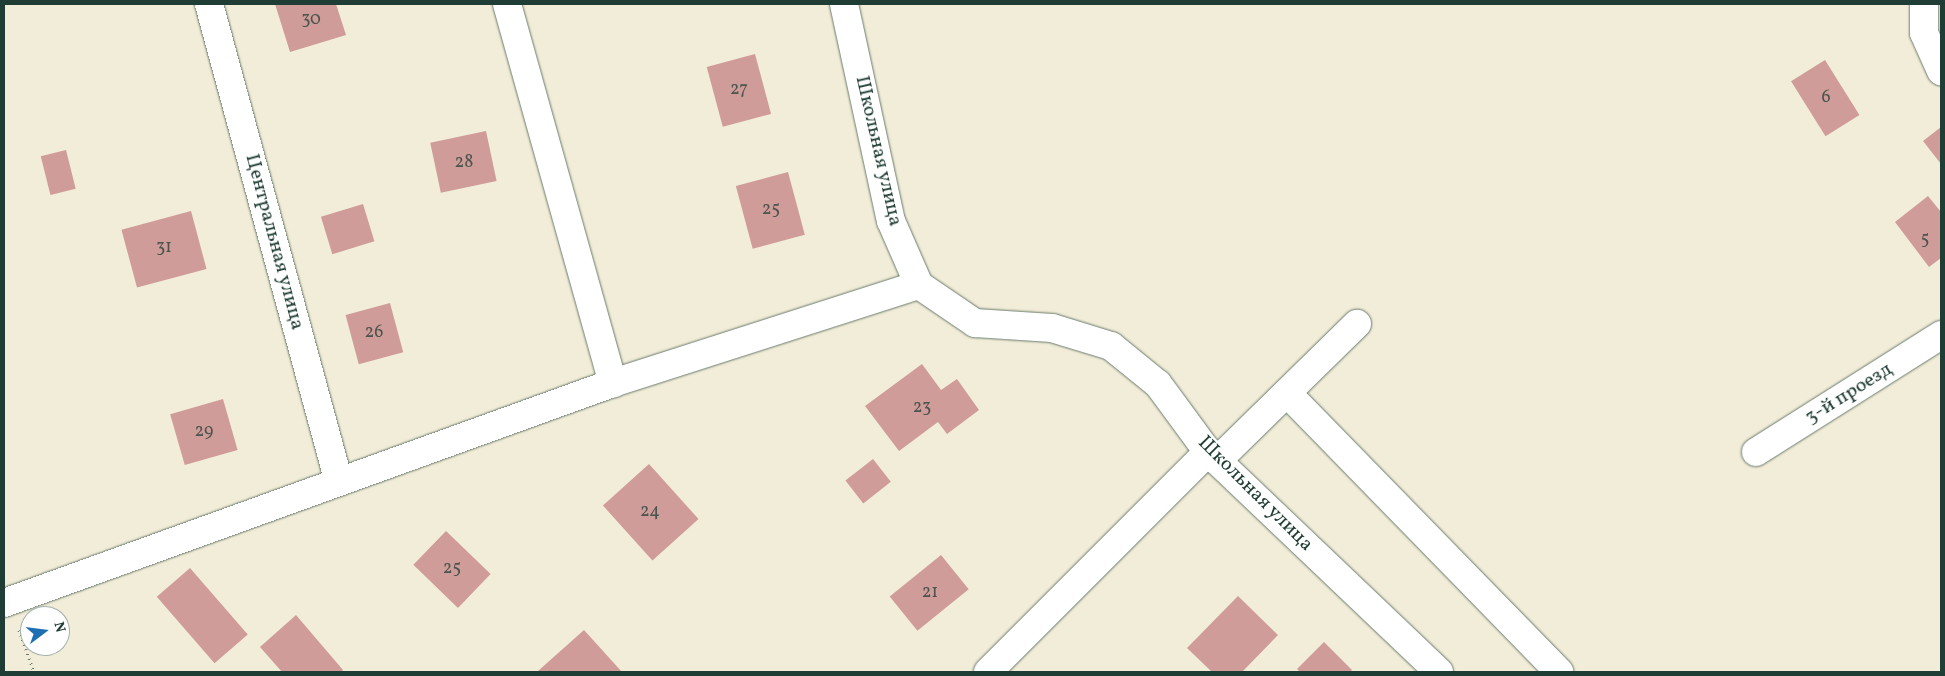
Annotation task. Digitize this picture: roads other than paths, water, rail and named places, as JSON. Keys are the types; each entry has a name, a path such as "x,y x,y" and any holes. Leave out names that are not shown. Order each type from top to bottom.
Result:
{"street":[{"name":"Центральная улица","path":"210,4 338,480"},
{"path":"506,4 613,383"},
{"name":"Школьная улица","path":"844,4 891,221 918,285 975,323 1052,328 1111,346 1158,384 1212,457 1439,672"},
{"path":"1924,4 1924,33 1941,71"},
{"path":"7,602 338,480 613,383 918,285"},
{"path":"988,672 1212,457 1287,393 1357,324"},
{"name":"3-й проезд","path":"1756,452 1941,335"},
{"path":"1287,393 1559,672"}]}
